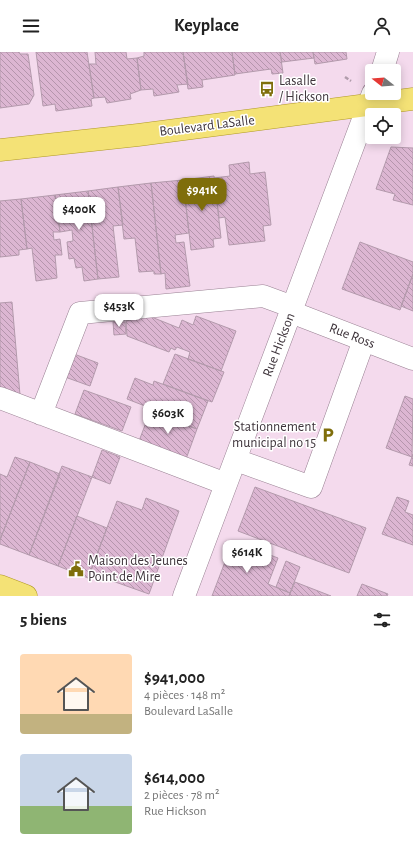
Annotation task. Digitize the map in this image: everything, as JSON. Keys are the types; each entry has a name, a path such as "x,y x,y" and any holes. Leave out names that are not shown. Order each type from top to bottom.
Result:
{"main road":[{"name":"Boulevard LaSalle","path":"401,99 413,99"},
{"name":"Boulevard LaSalle","path":"0,150 138,135 365,100"},
{"path":"0,586 26,596"}],"street":[{"path":"384,64 388,52"},
{"name":"Rue Hickson","path":"184,596 371,100"},
{"name":"Rue Ross","path":"41,414 80,313 263,296 292,310 413,359"},
{"path":"236,460 311,487 364,340"},
{"path":"0,398 226,484"}],"path":[{"path":"345,77 352,82"}],"building":[{"path":"0,52 19,52 20,54 28,54 34,95 29,104 0,108"},
{"path":"36,52 87,52 94,98 91,99 92,106 56,111 55,104 43,106"},
{"path":"95,52 126,52 127,59 137,58 141,90 130,94 131,99 107,103 105,97 94,98 89,64 96,64"},
{"path":"144,52 183,52 188,84 177,85 179,92 154,96 153,89 141,90 137,58 144,56"},
{"path":"183,52 232,52 235,75 202,80 203,87 188,89"},
{"path":"232,52 280,52 283,73 272,74 271,69 235,74"},
{"path":"280,52 313,52 314,58 282,62"},
{"path":"313,52 346,52 347,59 315,64"},
{"path":"391,147 413,148 413,205 393,200 395,194 376,189"},
{"path":"249,162 250,174 265,172 271,225 263,226 265,241 229,245 225,217 219,218 214,178 230,176 229,165"},
{"path":"214,176 221,238 213,239 214,247 191,250 183,180"},
{"path":"183,180 189,233 175,235 176,243 184,242 190,286 166,289 165,273 161,274 151,183"},
{"path":"151,183 161,274 154,274 154,271 139,272 135,238 124,239 118,187"},
{"path":"118,187 123,225 113,226 119,277 98,279 88,191"},
{"path":"88,191 98,279 84,281 82,267 76,268 74,258 69,259 67,242 73,241 72,230 60,232 55,195"},
{"path":"55,195 60,232 53,232 54,240 60,239 62,255 55,255 57,278 36,281 32,248 27,249 21,199"},
{"path":"21,199 27,249 19,250 19,255 0,257 0,201"},
{"path":"360,242 413,262 413,274 400,310 342,289"},
{"path":"413,274 413,311 401,306"},
{"path":"12,302 20,395 0,387 0,303"},
{"path":"149,316 179,328 182,320 193,325 196,316 236,331 221,371 188,359 190,352 177,347 175,350 171,348 169,352 127,336 126,321"},
{"path":"113,322 125,322 126,334 114,335"},
{"path":"74,354 98,363 90,386 65,377"},
{"path":"175,354 224,372 212,402 163,384"},
{"path":"135,378 153,385 154,381 208,401 197,429 143,409 145,406 127,399"},
{"path":"84,390 131,407 122,431 75,414"},
{"path":"405,396 413,399 412,457 386,448"},
{"path":"150,412 197,429 186,459 139,441"},
{"path":"102,450 120,457 110,484 92,477"},
{"path":"413,454 413,466 409,465"},
{"path":"15,457 30,462 0,540 0,474 7,477"},
{"path":"30,462 60,474 29,555 0,544 0,540"},
{"path":"62,466 92,477 58,566 29,555"},
{"path":"255,487 366,528 349,573 238,531"},
{"path":"397,497 409,501 405,512 413,515 413,545 382,534"},
{"path":"146,498 179,511 149,594 90,573 117,501 142,510"},
{"path":"77,516 107,528 88,578 58,566"},
{"path":"233,541 278,558 268,584 290,593 289,596 212,596"},
{"path":"286,561 300,567 290,593 276,587"},
{"path":"295,582 331,596 289,596"},
{"path":"362,584 388,594 387,596 357,596"}],"place":[{"name":"Lasalle / Hickson","path":"267,89"},
{"name":"Stationnement municipal no 15","path":"328,435"},
{"name":"Maison des Jeunes Point de Mire","path":"76,569"}]}
